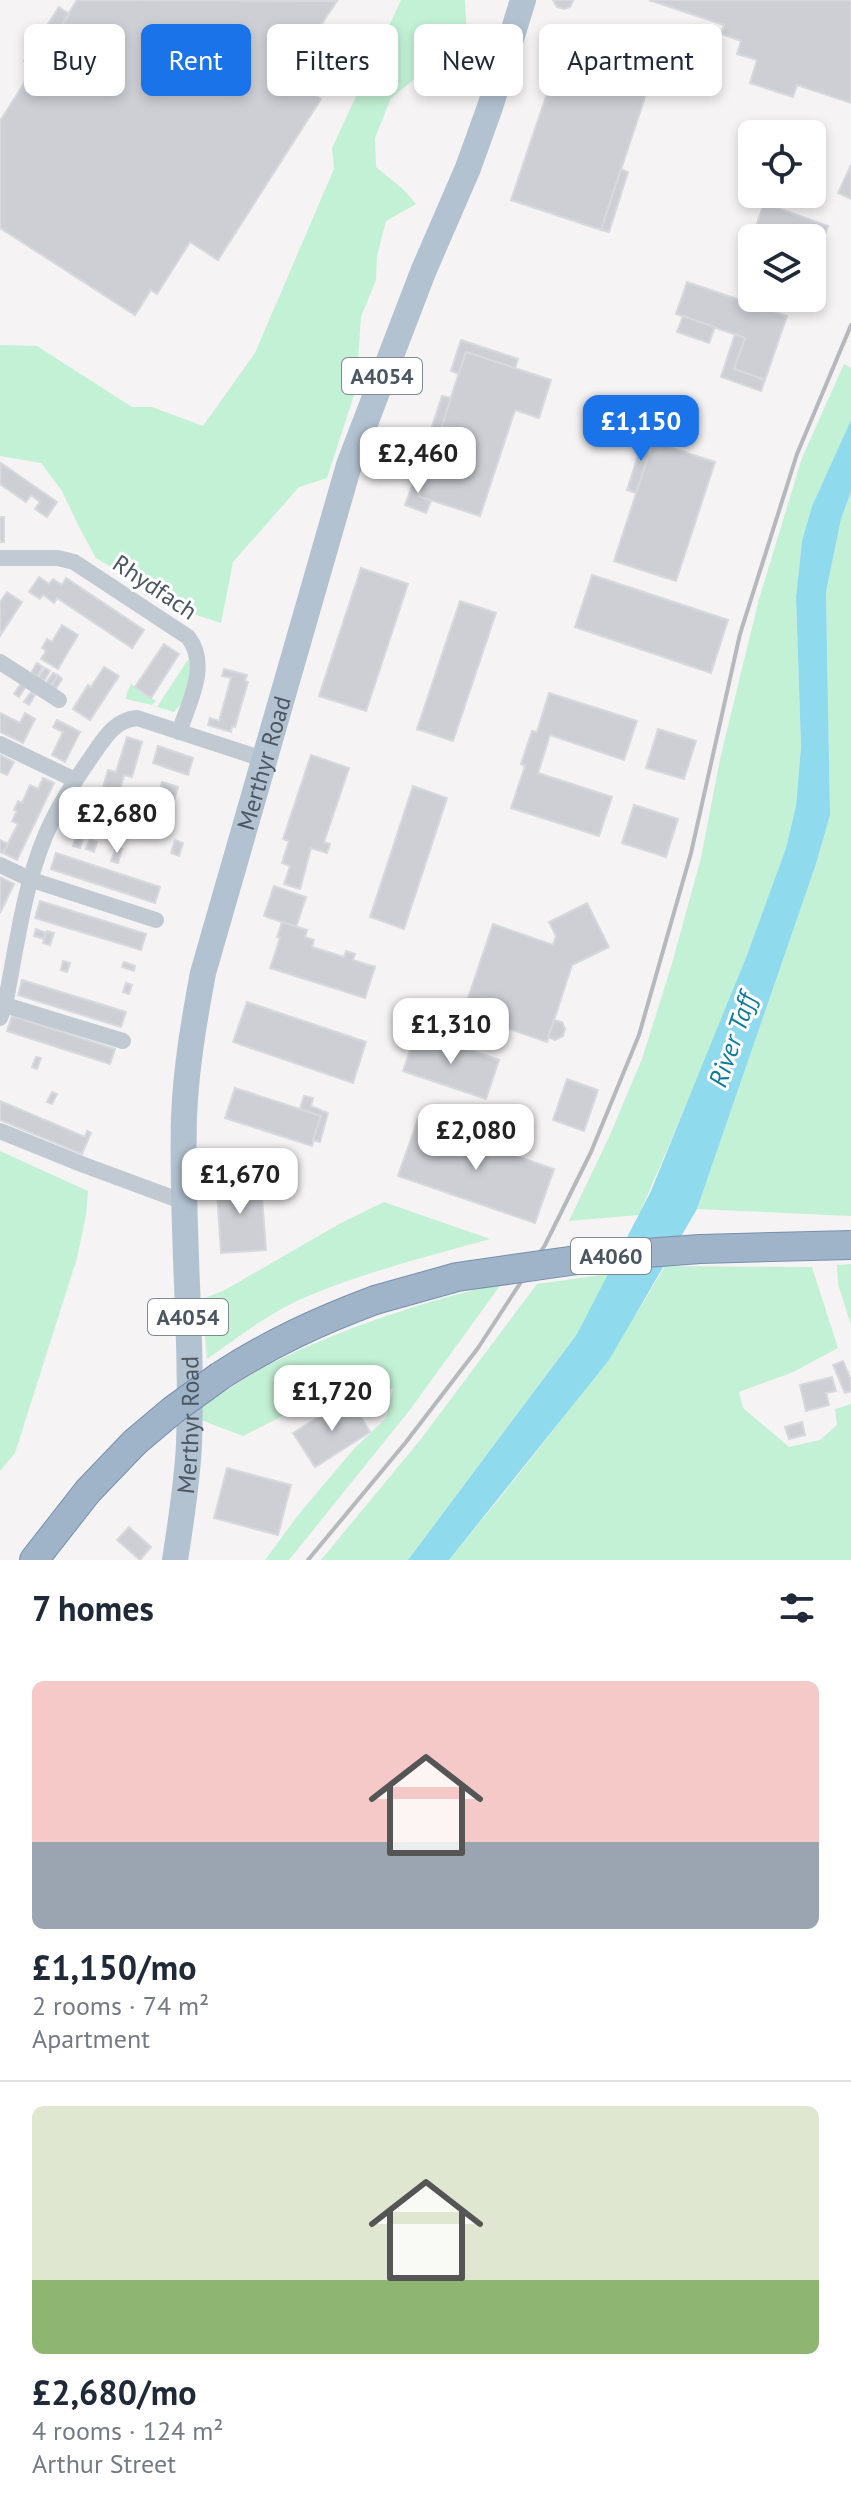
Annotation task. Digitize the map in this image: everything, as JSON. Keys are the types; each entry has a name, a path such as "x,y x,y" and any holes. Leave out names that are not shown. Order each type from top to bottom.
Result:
{"highway":[{"name":"A4060","path":"34,1560 88,1491 135,1442 220,1376 258,1351 315,1323 375,1300 457,1277 564,1261 700,1249 851,1245"}],"main road":[{"name":"Merthyr Road","path":"175,1560 189,1448 184,1115 196,1009 213,935 349,465 423,272 468,168 523,0"}],"street":[{"name":"Rhydfach","path":"0,558 58,558 74,562 188,637 195,645 199,670 179,732"},
{"path":"0,662 59,700"},
{"path":"123,1041 3,1012 32,880 52,820 75,780 108,734 121,722 137,718 263,759"},
{"path":"0,744 75,780"},
{"path":"0,865 32,880 156,920"},
{"path":"0,1131 184,1202"}],"green space":[{"path":"401,0 465,0 466,24 414,24 414,80 398,92 398,24 390,24"},
{"path":"356,96 394,96 375,138 376,167 416,204 386,221 377,256 376,280 361,317 356,389 327,478 299,487 233,562 221,623 187,612 96,558 62,491 41,463 0,456 0,345 37,346 132,407 152,407 203,426 255,353 334,169 332,148"},
{"path":"844,364 851,368 851,420 812,506 802,541 796,597 801,747 796,806 786,848 705,1061 639,1215 569,1221 642,1059 701,858 720,759 759,599 802,458"},
{"path":"851,492 851,1216 697,1209 816,864 830,815 826,592 841,519"},
{"path":"189,658 190,672 182,701 174,712 157,707"},
{"path":"131,684 156,701 152,705 126,699"},
{"path":"0,1151 88,1191 77,1258 15,1453 0,1471"},
{"path":"384,1202 490,1239 374,1272 306,1297 268,1317 207,1359 202,1299 223,1291 341,1223"},
{"path":"851,1264 851,1325 838,1284 837,1265"},
{"path":"665,1266 812,1267 838,1348 793,1372 739,1392 743,1408 789,1447 820,1440 837,1425 835,1409 851,1404 851,1560 449,1560 590,1381"},
{"path":"609,1274 577,1334 408,1560 321,1560 421,1439 537,1284"},
{"path":"502,1283 409,1411 289,1560 265,1560 353,1450 386,1418 393,1389 341,1386 243,1436 201,1420 199,1408 264,1367 329,1337 415,1307"}],"water":[{"name":"River Taff","path":"851,420 851,492 841,519 826,592 830,815 816,864 697,1209 609,1360 449,1560 408,1560 577,1334 651,1191 747,955 786,848 796,806 801,747 796,597 802,541 812,506"}],"building":[{"path":"77,0 337,1 322,24 267,24 267,96 316,96 321,99 218,260 190,242 157,294 151,290 135,315 0,228 0,121 24,83 24,96 125,96 125,24 62,24"},
{"path":"553,0 573,1 570,7 564,9 557,7"},
{"path":"649,0 851,0 851,103 797,85 793,97 750,83 757,60 737,54 741,41 722,34 724,25"},
{"path":"59,7 69,14 62,24 48,24"},
{"path":"546,96 645,96 601,230 511,200"},
{"path":"851,165 851,199 838,193"},
{"path":"621,169 628,172 609,232 601,230"},
{"path":"762,208 778,208 822,224 757,224"},
{"path":"687,282 738,299 738,312 775,312 787,316 765,380 734,369 745,338 676,314"},
{"path":"683,316 715,327 709,343 677,332"},
{"path":"735,334 745,338 734,369 765,380 761,391 721,377"},
{"path":"461,340 518,359 515,368 466,352 459,374 451,371"},
{"path":"466,352 551,380 539,418 515,410 480,516 418,496"},
{"path":"442,396 451,398 434,451 425,448"},
{"path":"645,434 657,438 636,493 627,490"},
{"path":"653,442 715,462 676,581 614,561"},
{"path":"1,463 57,502 47,517 35,509 40,502 31,495 26,502 0,484"},
{"path":"417,472 426,475 418,496 431,501 426,513 405,505"},
{"path":"0,517 4,517 4,542 0,542"},
{"path":"361,568 408,584 366,711 319,696"},
{"path":"592,575 728,620 711,673 575,627"},
{"path":"39,577 49,584 53,579 62,585 66,578 144,630 132,648 57,598 54,603 43,595 40,599 29,592"},
{"path":"7,592 22,602 0,636 0,602"},
{"path":"460,601 496,613 453,741 417,729"},
{"path":"62,625 78,635 58,669 41,659 46,651 42,648 47,639 52,642"},
{"path":"164,644 179,654 151,698 135,687"},
{"path":"37,663 43,667 37,676 31,673"},
{"path":"104,667 119,676 90,720 73,709"},
{"path":"45,668 50,671 44,681 38,678"},
{"path":"224,669 247,675 245,681 248,682 231,732 208,725 210,718 219,721 231,678 222,676"},
{"path":"53,673 58,675 51,686 46,683"},
{"path":"58,675 62,679 56,689 51,686"},
{"path":"21,683 26,686 19,697 14,694"},
{"path":"31,692 35,695 29,705 24,702"},
{"path":"549,693 637,721 624,760 550,735 538,773 612,797 599,836 511,808 525,766 521,764 532,731 537,732"},
{"path":"0,713 20,723 25,713 35,719 23,743 0,732"},
{"path":"57,720 80,732 65,762 52,755 63,732 53,727"},
{"path":"658,729 696,741 684,779 646,768"},
{"path":"127,737 142,742 132,777 124,775 118,797 111,795 104,818 87,813 95,789 102,791 108,770 116,772"},
{"path":"158,746 193,758 188,775 153,763"},
{"path":"0,755 14,762 7,775 0,772"},
{"path":"311,755 349,768 324,842 330,844 327,853 311,848 300,889 284,884 290,866 282,863 289,841 283,839"},
{"path":"43,778 54,783 17,860 3,853 18,824 12,821 17,811 14,810 18,801 22,803 30,785 38,789"},
{"path":"162,782 178,787 164,835 148,830"},
{"path":"413,786 447,798 404,929 370,917"},
{"path":"634,805 678,819 666,857 622,843"},
{"path":"76,835 83,837 80,848 73,846"},
{"path":"90,839 97,842 94,852 86,849"},
{"path":"0,840 8,844 3,853 0,852"},
{"path":"175,840 183,843 179,856 171,853"},
{"path":"116,847 122,849 118,863 111,861"},
{"path":"56,853 160,887 155,903 51,869"},
{"path":"0,877 14,884 0,913"},
{"path":"274,886 306,897 296,927 264,916"},
{"path":"40,901 146,934 141,950 35,918"},
{"path":"587,903 609,947 572,965 547,1042 463,1013 493,924 553,945 556,936 549,922"},
{"path":"282,922 307,930 305,937 314,940 312,947 344,957 346,951 355,954 353,960 375,967 365,998 270,968"},
{"path":"36,929 46,933 44,939 34,936"},
{"path":"47,931 54,933 50,945 43,943"},
{"path":"63,961 70,963 67,972 61,970"},
{"path":"124,962 135,966 134,971 122,967"},
{"path":"22,980 126,1012 121,1027 18,995"},
{"path":"126,983 132,985 129,994 123,992"},
{"path":"247,1002 366,1042 353,1083 233,1042"},
{"path":"12,1016 115,1049 110,1064 7,1031"},
{"path":"554,1020 562,1022 565,1029 563,1036 555,1040 548,1037"},
{"path":"416,1032 499,1060 486,1099 403,1071"},
{"path":"36,1057 41,1058 37,1069 32,1067"},
{"path":"567,1079 598,1090 584,1131 553,1120"},
{"path":"235,1088 321,1116 312,1146 225,1118"},
{"path":"52,1092 57,1094 52,1104 47,1102"},
{"path":"304,1096 313,1098 311,1106 328,1113 320,1142 313,1140 321,1116 300,1109"},
{"path":"0,1101 85,1137 87,1131 91,1133 82,1154 0,1120"},
{"path":"418,1119 431,1123 430,1126 554,1169 535,1223 398,1176"},
{"path":"238,1176 239,1187 261,1185 266,1250 221,1253 216,1178"},
{"path":"843,1361 851,1380 851,1391 845,1393 833,1365"},
{"path":"832,1377 836,1391 826,1393 829,1405 806,1411 800,1385"},
{"path":"349,1398 370,1432 315,1467 293,1433"},
{"path":"802,1422 805,1435 789,1439 785,1427"},
{"path":"227,1468 291,1485 278,1535 214,1518"},
{"path":"129,1527 151,1547 140,1560 117,1540"}],"railway":[{"path":"308,1560 406,1442 478,1348 545,1245 591,1152 639,1035 691,853 740,634 797,454 851,325"}]}
